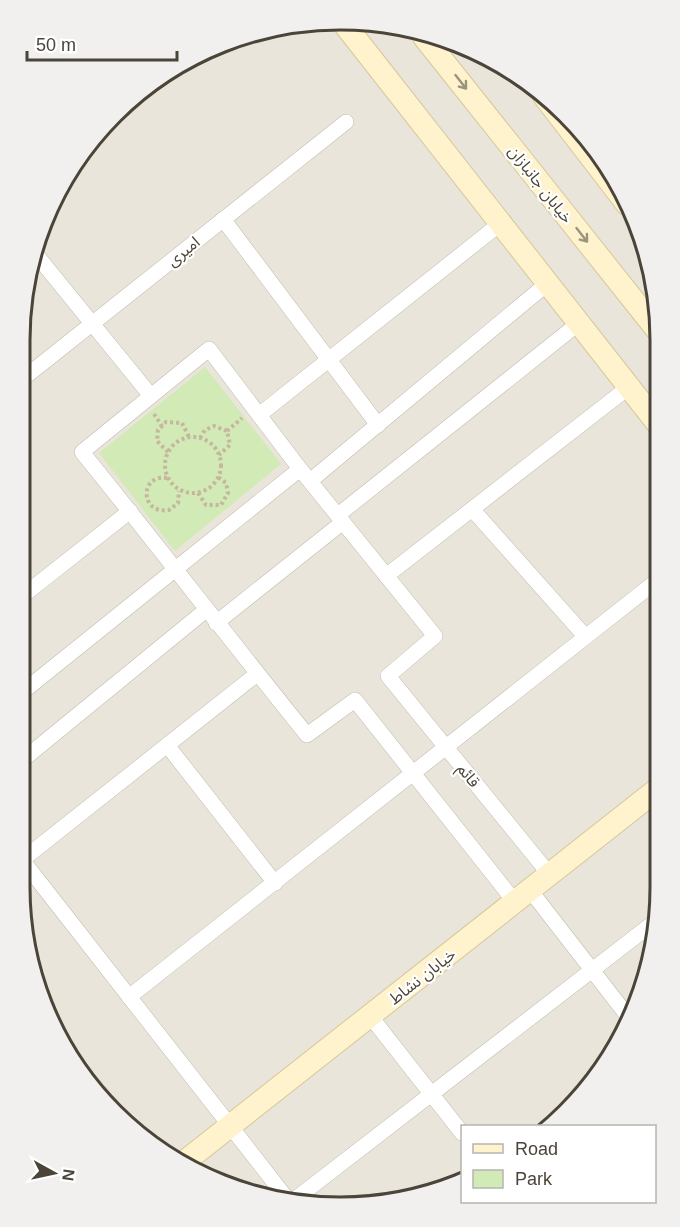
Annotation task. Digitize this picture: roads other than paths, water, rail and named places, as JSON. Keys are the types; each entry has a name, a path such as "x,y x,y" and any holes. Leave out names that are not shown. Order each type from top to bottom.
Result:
{"street":[{"path":"349,30 650,414"},
{"name":"خیابان جانبازان","path":"429,43 649,320"},
{"name":"امیری","path":"30,373 346,122"},
{"path":"223,219 378,425"},
{"path":"259,415 501,224"},
{"path":"41,260 151,396"},
{"path":"30,686 175,569 378,425 548,283"},
{"path":"216,623 579,323"},
{"path":"624,1011 593,970 413,773 355,700 307,735 82,452 209,349 386,576 629,387"},
{"path":"472,509 584,635"},
{"path":"30,590 130,511"},
{"name":"قائم","path":"386,576 435,636 388,676 550,875"},
{"path":"129,997 584,635 650,586"},
{"path":"30,754 206,610"},
{"path":"30,852 257,674"},
{"path":"167,745 274,883"},
{"name":"خیابان نشاط","path":"190,1158 650,795"},
{"path":"30,870 281,1191"},
{"path":"302,1194 647,929"},
{"path":"371,1017 461,1132"}]}
